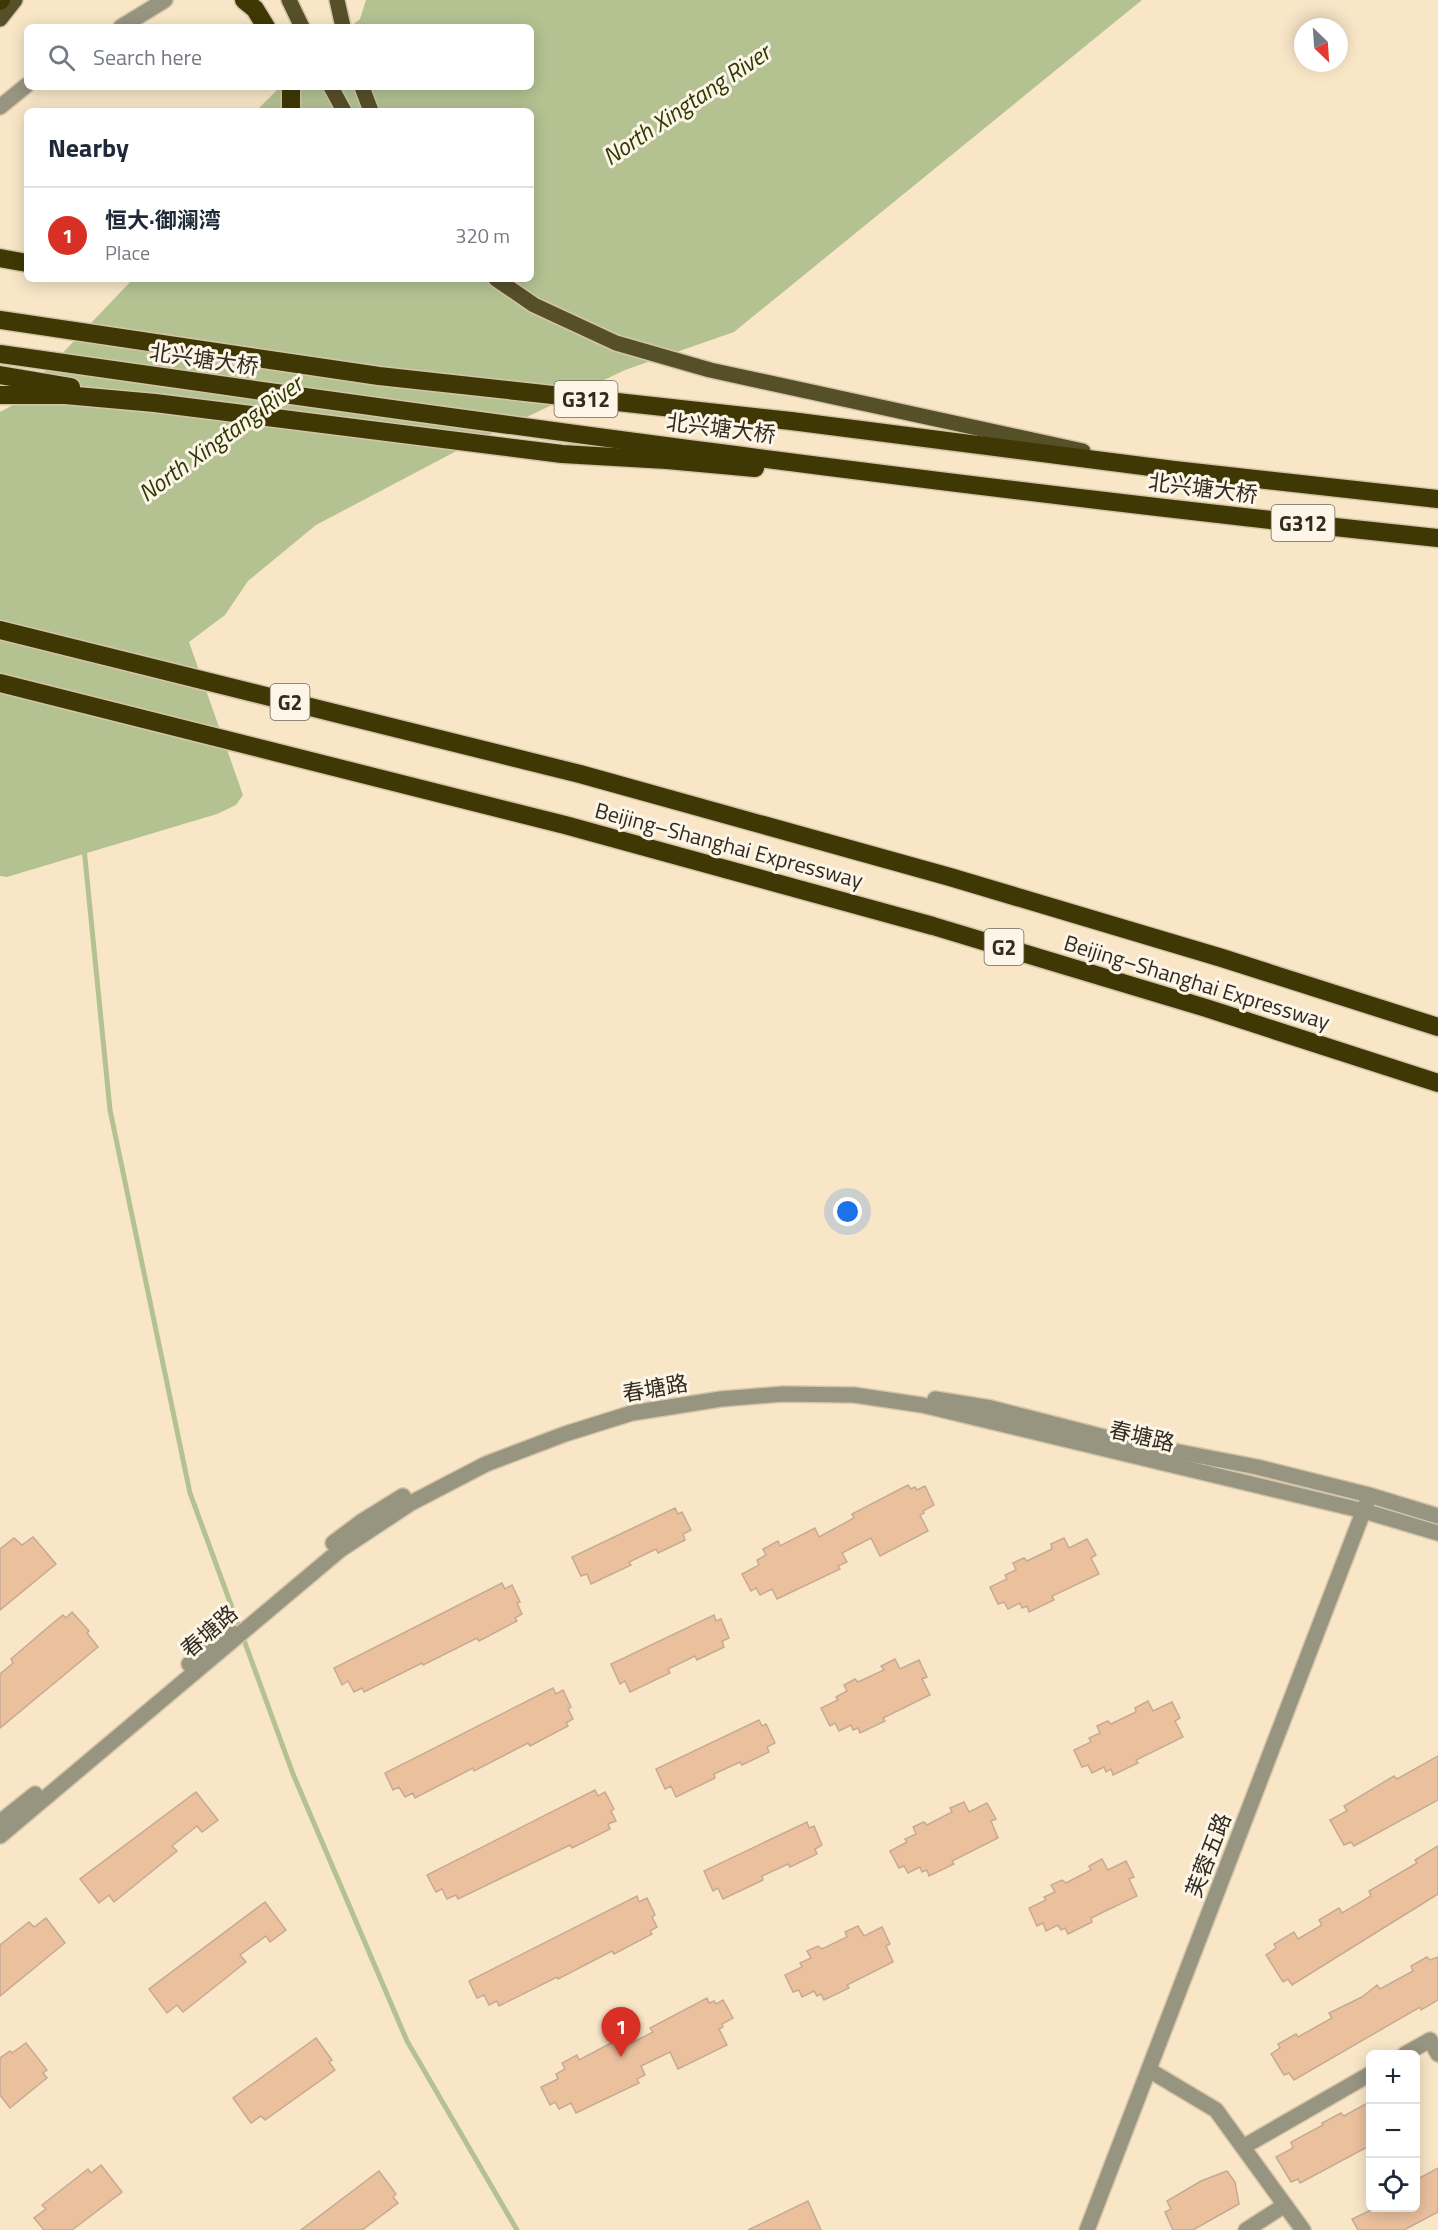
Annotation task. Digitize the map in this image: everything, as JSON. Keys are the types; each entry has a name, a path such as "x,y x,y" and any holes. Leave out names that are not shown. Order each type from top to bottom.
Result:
{"highway":[{"path":"244,0 255,9 264,24"},
{"path":"291,90 291,108"},
{"path":"0,258 24,262"},
{"name":"北兴塘大桥","path":"0,320 379,376 791,421 1174,470 1438,500"},
{"name":"北兴塘大桥","path":"0,354 414,413 1168,509 1438,538"},
{"path":"0,375 155,403"},
{"path":"0,395 65,395 155,403 561,454 667,460 1168,509"},
{"name":"Beijing–Shanghai Expressway","path":"0,630 580,774 962,880 1222,958 1438,1027"},
{"name":"Beijing–Shanghai Expressway","path":"0,683 565,825 933,926 1206,1008 1438,1083"}],"main road":[{"path":"0,19 15,0"},
{"path":"289,0 301,24"},
{"path":"337,0 342,24"},
{"path":"333,90 342,108"},
{"path":"363,90 370,108"},
{"path":"500,282 534,305 615,344 792,389 1174,470"}],"street":[{"path":"126,24 165,0"},
{"path":"0,107 24,87"},
{"name":"春塘路","path":"0,1836 260,1610 321,1552 361,1522 447,1473 531,1437 627,1406 722,1390 842,1386 885,1390 991,1408 1112,1439 1257,1467 1438,1516"},
{"name":"春塘路","path":"260,1610 340,1550 411,1503 486,1464 565,1434 632,1413 783,1394 854,1395 922,1405 1364,1511 1438,1533"},
{"name":"芙蓉五路","path":"1087,2230 1369,1496"},
{"name":"春塘路","path":"0,1822 211,1652"},
{"path":"1418,2050 1435,2043"},
{"path":"1149,2070 1216,2110 1303,2230"},
{"path":"1243,2147 1366,2077"},
{"path":"1246,2230 1285,2205"}],"water":[{"name":"North Xingtang River","path":"366,0 1142,0 734,332 625,370 466,446 316,525 248,581 225,615 189,642 243,795 236,805 217,814 7,877 0,876 0,412 13,405 130,282 534,282 534,108 259,108 277,90 534,90 534,24 354,24 360,19"}],"building":[{"path":"908,1485 911,1489 915,1487 917,1490 925,1486 934,1505 920,1515 928,1531 880,1556 871,1538 842,1553 847,1562 838,1566 840,1569 777,1599 772,1589 760,1595 756,1588 751,1591 742,1574 759,1565 757,1560 766,1555 763,1549 778,1541 780,1546 815,1528 819,1537 854,1518 852,1514"},
{"path":"675,1508 678,1514 682,1512 691,1530 683,1534 685,1540 658,1553 656,1549 629,1562 631,1565 591,1584 587,1574 581,1576 572,1557"},
{"path":"33,1537 56,1564 0,1610 0,1549 14,1538 22,1545"},
{"path":"1064,1538 1069,1548 1087,1539 1096,1555 1091,1558 1099,1574 1052,1596 1054,1600 1029,1612 1027,1606 1022,1608 1020,1603 1008,1609 1004,1602 998,1604 990,1587 1007,1579 1005,1575 1016,1570 1013,1563 1024,1558 1027,1561 1052,1549 1051,1544"},
{"path":"502,1583 505,1589 512,1585 520,1602 517,1603 522,1614 515,1618 517,1621 479,1641 477,1638 364,1692 362,1688 354,1692 348,1681 342,1685 334,1668"},
{"path":"72,1612 89,1631 87,1633 98,1647 0,1728 0,1674 13,1663 11,1659 63,1615 66,1618"},
{"path":"714,1615 716,1621 721,1619 729,1638 722,1641 724,1647 697,1660 695,1656 668,1669 670,1673 630,1692 625,1681 620,1684 611,1664"},
{"path":"895,1659 900,1669 919,1660 927,1677 922,1679 930,1695 883,1718 885,1721 860,1733 858,1728 853,1730 851,1725 839,1731 835,1723 830,1726 821,1708 838,1700 836,1697 847,1691 844,1685 855,1679 858,1682 884,1670 881,1666"},
{"path":"553,1688 556,1694 563,1690 571,1707 568,1709 573,1719 566,1723 568,1726 530,1746 528,1743 474,1771 473,1768 415,1798 413,1793 405,1797 399,1787 393,1790 385,1773"},
{"path":"1148,1701 1153,1711 1172,1702 1180,1718 1175,1721 1183,1737 1136,1760 1138,1763 1113,1775 1111,1769 1106,1772 1104,1767 1092,1773 1088,1765 1082,1767 1074,1750 1091,1742 1089,1738 1100,1733 1097,1726 1108,1721 1111,1724 1136,1712 1135,1708"},
{"path":"759,1720 762,1726 766,1724 775,1743 767,1747 769,1752 742,1765 740,1762 714,1774 715,1778 676,1797 671,1786 665,1789 656,1769"},
{"path":"1438,1756 1438,1800 1354,1846 1351,1842 1344,1845 1330,1820 1347,1811 1344,1806 1394,1776 1397,1779"},
{"path":"595,1790 598,1796 605,1792 614,1809 611,1811 616,1821 608,1824 610,1829 572,1848 570,1845 458,1899 456,1895 447,1899 442,1889 436,1892 427,1875"},
{"path":"196,1792 218,1820 202,1832 197,1826 172,1846 177,1851 114,1902 109,1895 99,1903 80,1879"},
{"path":"964,1802 969,1812 987,1803 996,1819 991,1821 998,1838 952,1861 954,1864 929,1876 927,1870 922,1872 920,1867 908,1873 904,1866 899,1868 890,1851 907,1842 905,1839 916,1834 913,1827 924,1822 927,1825 952,1812 950,1808"},
{"path":"807,1822 809,1828 814,1826 822,1845 815,1849 817,1854 790,1867 788,1864 762,1876 763,1880 723,1899 718,1888 713,1891 704,1871"},
{"path":"1438,1846 1438,1894 1292,1985 1288,1979 1283,1982 1266,1955 1276,1948 1274,1944 1294,1932 1298,1939 1322,1925 1319,1920 1339,1908 1342,1913 1371,1896 1369,1891 1417,1863 1415,1860"},
{"path":"1102,1859 1108,1870 1126,1861 1134,1877 1129,1879 1137,1896 1091,1918 1092,1922 1068,1934 1065,1928 1061,1930 1058,1925 1046,1931 1043,1923 1037,1926 1029,1908 1046,1900 1044,1897 1055,1892 1051,1885 1062,1880 1066,1883 1091,1870 1089,1866"},
{"path":"637,1896 639,1902 647,1898 655,1915 652,1917 657,1927 650,1931 652,1934 614,1954 612,1951 499,2006 497,2001 489,2005 484,1995 477,1998 469,1981"},
{"path":"265,1902 286,1930 270,1942 266,1936 240,1955 246,1962 183,2012 177,2005 167,2013 149,1989"},
{"path":"46,1918 65,1943 0,1996 0,1945 29,1922 34,1927"},
{"path":"858,1926 864,1936 882,1927 890,1944 886,1946 893,1962 847,1985 849,1988 824,2000 821,1994 817,1996 814,1991 802,1997 799,1990 793,1992 785,1975 802,1967 800,1963 811,1958 807,1951 818,1946 822,1949 847,1937 845,1932"},
{"path":"1427,1957 1430,1960 1438,1957 1438,2000 1421,2010 1420,2007 1294,2080 1289,2073 1284,2075 1271,2054 1280,2048 1278,2044 1296,2034 1298,2037 1332,2018 1329,2013 1362,1997 1377,1985 1380,1989 1413,1971 1411,1966"},
{"path":"707,1998 709,2003 714,2001 716,2004 723,2000 733,2018 722,2024 723,2027 719,2029 727,2045 678,2069 670,2052 641,2066 645,2075 637,2079 639,2083 576,2113 571,2103 559,2109 555,2102 550,2105 541,2087 558,2079 556,2074 565,2069 562,2063 577,2055 579,2060 613,2042 618,2050 653,2032 650,2028"},
{"path":"316,2038 332,2060 329,2062 335,2070 265,2120 261,2116 251,2123 233,2098"},
{"path":"26,2043 47,2070 43,2073 47,2078 10,2108 0,2095 0,2058"},
{"path":"1366,2104 1366,2148 1300,2183 1298,2179 1291,2182 1276,2157 1293,2148 1291,2142 1323,2125 1322,2123 1341,2113 1344,2116"},
{"path":"101,2165 122,2192 72,2230 44,2230 34,2218 46,2209 42,2205 88,2169 91,2173"},
{"path":"1438,2168 1438,2212 1404,2230 1358,2230 1352,2219 1367,2212 1420,2212 1420,2178"},
{"path":"379,2171 396,2194 393,2197 398,2203 362,2230 301,2230"},
{"path":"1227,2171 1235,2182 1239,2204 1193,2230 1173,2230 1165,2212 1171,2209 1167,2201 1201,2181"},
{"path":"808,2201 821,2230 748,2230"}],"waterway":[{"path":"84,848 110,1110 190,1493 293,1774 407,2041 517,2230"}],"place":[{"name":"恒大·御澜湾","path":"621,2057"}]}
